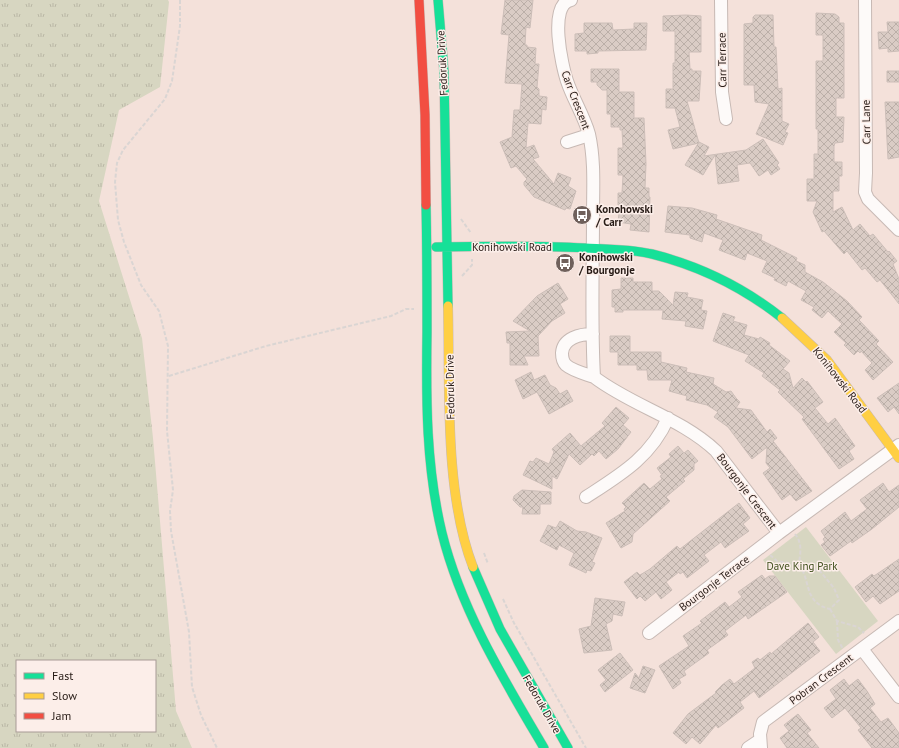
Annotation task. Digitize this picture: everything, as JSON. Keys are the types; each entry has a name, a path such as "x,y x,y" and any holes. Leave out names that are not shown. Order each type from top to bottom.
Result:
{"main road":[{"name":"Fedoruk Drive","path":"419,0 424,116 427,247 428,419 435,500 444,540 470,614 508,686 544,748"},
{"name":"Fedoruk Drive","path":"438,0 444,71 451,451 454,484 465,543 472,566 500,629 568,748"},
{"name":"Konihowski Road","path":"427,247 593,248 649,254 690,265 729,282 766,304 796,329 827,360 897,451"}],"street":[{"name":"Carr Crescent","path":"571,0 568,1 560,10 558,22 560,54 567,82 589,135 593,166 593,248"},
{"name":"Carr Terrace","path":"721,0 722,92 726,119"},
{"name":"Carr Lane","path":"865,0 865,192 868,198 899,230"},
{"name":"Carr Crescent","path":"567,142 589,135"},
{"path":"593,248 594,377"},
{"name":"Bourgonje Crescent","path":"593,334 584,334 568,341 562,349 562,357 565,364 594,377 606,386 697,434 716,451 779,533 897,451"},
{"path":"586,497 637,463 664,427 668,418"},
{"name":"Bourgonje Terrace","path":"649,633 779,533"},
{"name":"Pobran Crescent","path":"760,744 764,722 899,621"},
{"path":"862,649 899,697"},
{"path":"748,748 760,744"}],"path":[{"path":"180,0 180,26 172,81 165,99 123,150 117,163 115,182 118,220 124,242 141,285 159,311 168,346 169,376 167,431 173,490 170,511 171,531 190,632 192,687 201,715 217,748"},
{"path":"461,281 462,276 472,265 472,247"},
{"path":"169,376 266,346 391,316 406,309 416,309"},
{"path":"789,526 800,540 801,548 799,565"},
{"path":"764,545 776,561 799,565 804,571 805,581 810,594 822,607 830,609 837,621 838,640 849,658"},
{"path":"483,550 488,565"},
{"path":"804,571 819,570 834,588 839,600 830,609"},
{"path":"501,594 514,623 586,748"},
{"path":"837,621 858,627 873,640"}],"green space":[{"path":"0,0 168,0 169,2 160,87 119,110 99,201 142,338 153,438 176,711 192,748 0,748"},
{"name":"Dave King Park","path":"806,527 878,621 836,654 763,560"}],"building":[{"path":"505,0 533,0 530,28 526,27 525,45 527,45 527,47 536,48 535,64 539,64 537,87 539,89 539,96 547,97 546,110 542,109 541,124 528,123 526,148 534,145 539,157 533,159 554,184 558,173 571,178 568,186 576,191 570,209 566,208 565,210 534,197 524,185 524,182 527,179 516,166 511,168 500,142 512,137 514,110 520,110 522,84 505,83 509,35 501,34"},
{"path":"816,13 835,14 839,17 839,23 844,23 844,98 836,98 836,117 844,117 843,142 835,143 834,146 834,162 842,162 842,176 839,176 839,191 833,191 833,212 842,207 853,230 860,224 870,236 873,234 897,261 893,264 899,279 899,304 880,280 877,282 865,268 862,270 847,251 844,254 824,231 822,232 813,212 817,201 807,201 807,179 814,179 814,154 818,154 818,129 816,129 816,61 823,61 823,35 816,35"},
{"path":"755,15 773,15 778,89 782,88 782,121 789,124 785,132 788,133 783,145 756,134 769,104 755,102 754,85 744,85 744,24 753,23 753,17"},
{"path":"663,16 701,16 701,52 689,52 690,69 692,69 692,71 701,71 699,101 687,101 699,143 673,149 668,130 680,127 675,108 666,108 666,89 673,89 675,31 663,31"},
{"path":"887,22 899,22 899,51 888,52 888,48 879,49 878,32 888,32"},
{"path":"584,23 612,23 613,30 634,29 634,23 647,23 646,50 598,51 598,53 587,54 587,51 575,51 575,34 584,33"},
{"path":"591,69 619,69 619,92 634,92 634,118 644,118 646,164 645,188 649,188 650,197 649,232 630,230 631,224 618,222 620,205 618,205 618,193 622,193 623,175 618,175 618,148 623,148 622,130 620,130 620,127 611,127 611,114 607,114 607,90 602,90 597,85 597,82 591,82"},
{"path":"887,71 899,71 899,82 887,82"},
{"path":"885,102 899,102 899,157 888,159"},
{"path":"763,139 779,163 777,165 780,169 771,175 768,170 759,176 750,163 737,165 739,181 718,184 715,155 703,175 685,165 699,142 709,147 704,156 746,150"},
{"path":"668,206 692,208 717,215 716,219 762,235 761,240 797,258 796,261 805,265 805,272 823,282 847,301 862,317 859,320 879,341 876,344 893,362 873,380 865,370 872,363 861,351 860,353 858,351 854,355 844,345 846,343 834,332 842,324 828,311 822,318 812,310 814,307 801,300 806,291 788,281 786,286 774,280 775,278 762,272 767,261 747,253 745,260 719,250 723,240 704,233 702,242 690,238 690,235 665,232"},
{"path":"621,278 633,278 633,282 652,282 652,291 659,291 673,305 675,292 688,293 687,297 703,300 701,310 707,311 703,329 685,326 686,321 662,319 663,310 623,310 623,312 615,312 615,307 612,307 612,290 621,289"},
{"path":"558,283 568,299 560,304 565,313 552,321 538,336 539,356 524,356 528,365 510,365 510,343 507,343 506,332 530,331 513,321 537,296"},
{"path":"723,313 735,317 733,321 747,325 744,335 759,339 760,337 770,343 769,345 790,361 783,369 789,373 793,388 802,378 806,382 807,381 823,402 815,408 828,424 835,418 855,446 849,451 854,459 839,469 802,419 804,417 778,392 780,390 762,376 764,373 745,361 749,355 713,341"},
{"path":"610,336 630,336 630,352 661,352 661,362 687,368 686,372 714,378 713,384 726,392 731,391 740,402 736,408 751,410 767,432 770,429 777,438 773,441 812,491 796,501 790,494 782,500 763,473 770,468 766,463 767,447 752,459 728,427 714,417 718,412 707,405 686,400 687,396 669,391 672,380 648,380 647,370 637,370 637,365 618,365 618,352 610,352"},
{"path":"531,372 534,380 545,375 550,385 556,388 560,394 567,390 573,401 549,414 537,392 523,399 515,380"},
{"path":"899,383 899,414 894,407 888,412 877,398"},
{"path":"616,407 629,418 623,425 631,432 618,449 606,459 599,451 594,456 592,454 580,465 569,454 557,479 552,476 552,489 523,475 530,461 533,462 536,458 549,464 554,452 552,449 570,433 581,446 605,426 602,423"},
{"path":"678,446 684,453 688,450 698,461 694,464 694,470 683,479 685,481 666,497 670,501 633,534 632,542 621,548 606,523 625,511 624,509 626,507 622,503 644,483 650,489 662,479 660,476 662,475 657,468 671,457 669,454"},
{"path":"883,483 889,492 899,485 899,507 872,529 852,543 851,541 830,556 821,545 825,542 823,539 825,537 821,531 845,512 851,521 867,509 860,500"},
{"path":"522,490 551,492 551,504 540,504 540,514 522,514 523,507 520,507 513,500 514,496"},
{"path":"739,503 750,518 743,524 749,531 725,548 721,542 704,555 709,561 687,578 683,572 680,574 679,572 666,582 672,590 661,599 656,592 645,601 640,596 637,599 624,582 637,572 640,575 650,569 677,546 680,549"},
{"path":"560,521 577,531 586,532 602,538 592,562 595,563 591,571 587,570 586,573 569,565 574,553 559,545 557,550 540,541 548,525 556,528"},
{"path":"899,559 899,591 880,604 873,596 866,602 855,587 872,574 874,576"},
{"path":"762,575 765,579 769,576 775,576 787,592 748,619 746,615 725,631 728,635 707,650 709,653 684,671 686,675 679,679 681,683 673,689 659,666 689,646 683,636 702,623 700,621 725,602 729,607 742,597 738,592"},
{"path":"595,598 625,602 622,616 613,614 612,621 606,624 612,650 584,653 579,629 591,626"},
{"path":"808,623 819,637 813,642 820,651 759,698 754,691 740,702 744,708 718,728 716,725 700,744 692,737 686,744 673,733 688,714 716,693 715,692 722,685 730,679 734,684 755,668 752,662 758,658 760,660 770,652 771,654"},
{"path":"620,653 633,670 605,692 600,685 606,680 598,670"},
{"path":"643,666 655,670 645,693 630,688 635,673 639,678"},
{"path":"844,679 849,686 858,679 875,704 870,708 881,722 888,718 899,733 899,748 872,748 858,730 861,728 845,708 832,718 824,708 836,699 830,690"},
{"path":"798,714 811,730 807,733 819,748 787,748 780,738 789,731 784,725"}],"traffic: fast":[{"path":"438,0 444,71 448,306"},
{"path":"426,205 428,433 433,483 442,533 450,562 472,617 499,670 544,748"},
{"path":"436,247 548,246 635,251 652,254 704,271 736,287 782,318"},
{"path":"473,567 500,629 568,748"}],"traffic: slow":[{"path":"448,306 450,439 453,473 457,506 464,538 473,567"},
{"path":"782,318 827,360 899,458"}],"traffic: jam":[{"path":"419,0 425,115 426,205"}],"place":[{"name":"Konohowski / Carr","path":"582,215"},
{"name":"Konihowski / Bourgonje","path":"565,263"}]}
